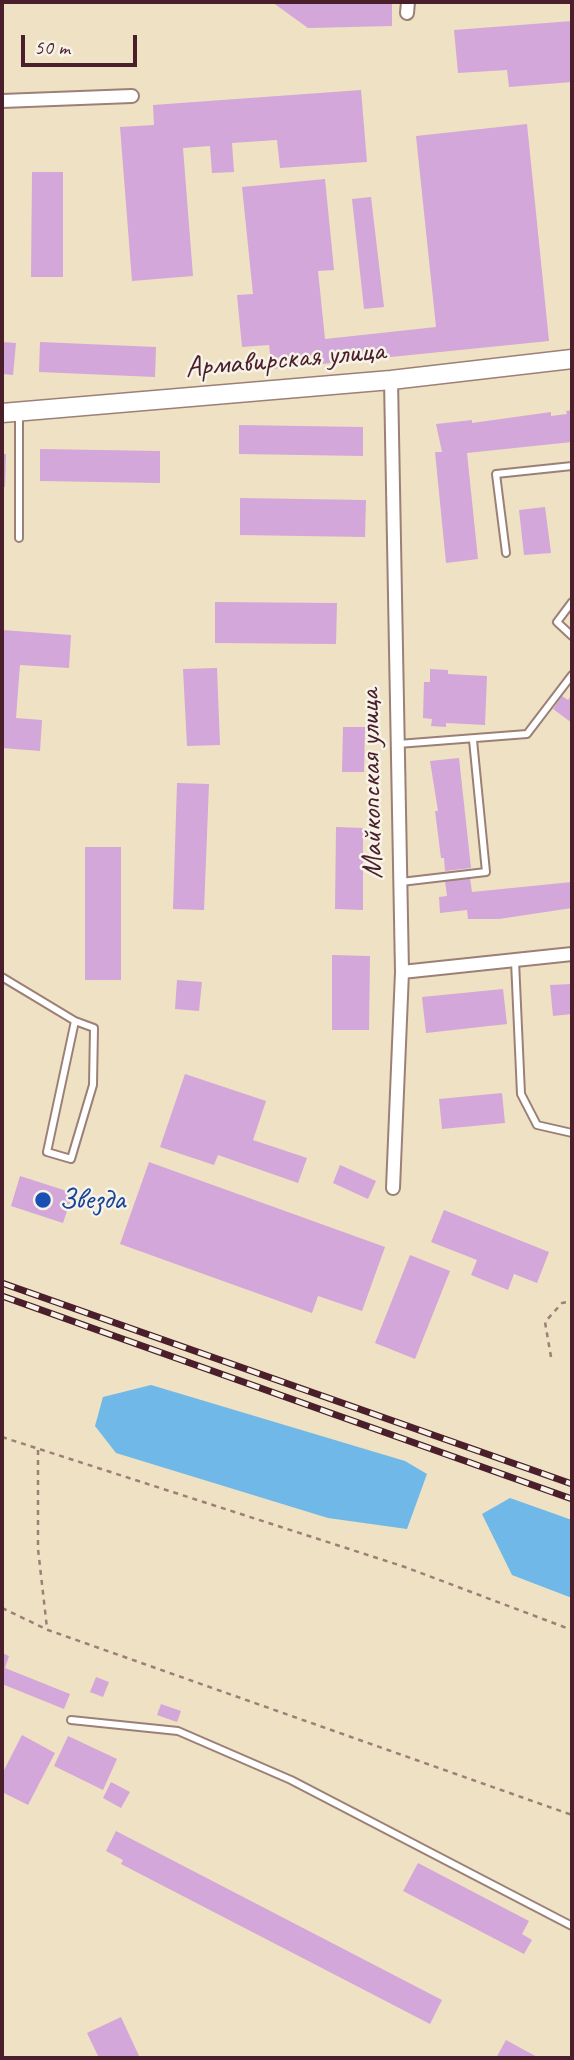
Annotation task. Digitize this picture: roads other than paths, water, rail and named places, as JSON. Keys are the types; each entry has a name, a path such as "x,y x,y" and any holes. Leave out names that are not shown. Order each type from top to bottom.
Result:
{"main road":[{"name":"Армавирская улица","path":"10,412 391,380 572,359"}],"street":[{"path":"2,101 132,96"},
{"name":"Майкопская улица","path":"391,380 402,972 393,1188"},
{"path":"402,972 572,954"}],"lane":[{"path":"10,412 19,538"},
{"path":"506,553 496,474 572,466"},
{"path":"572,602 557,622 572,636"},
{"path":"398,744 527,734 572,675"},
{"path":"401,882 486,872 473,740"},
{"path":"514,960 522,1094 537,1125 572,1133"},
{"path":"2,977 75,1021 94,1028 93,1086 71,1159 47,1152 75,1021"},
{"path":"71,1720 178,1731 290,1780 572,1926"}],"water":[{"path":"151,1385 405,1461 427,1474 407,1529 328,1518 116,1453 95,1426 103,1397"},
{"path":"510,1498 572,1520 572,1598 512,1575 482,1514"}],"railway":[{"path":"2,1283 572,1484"},
{"path":"2,1296 572,1499"}],"place":[{"name":"Звезда","path":"43,1200"}]}
